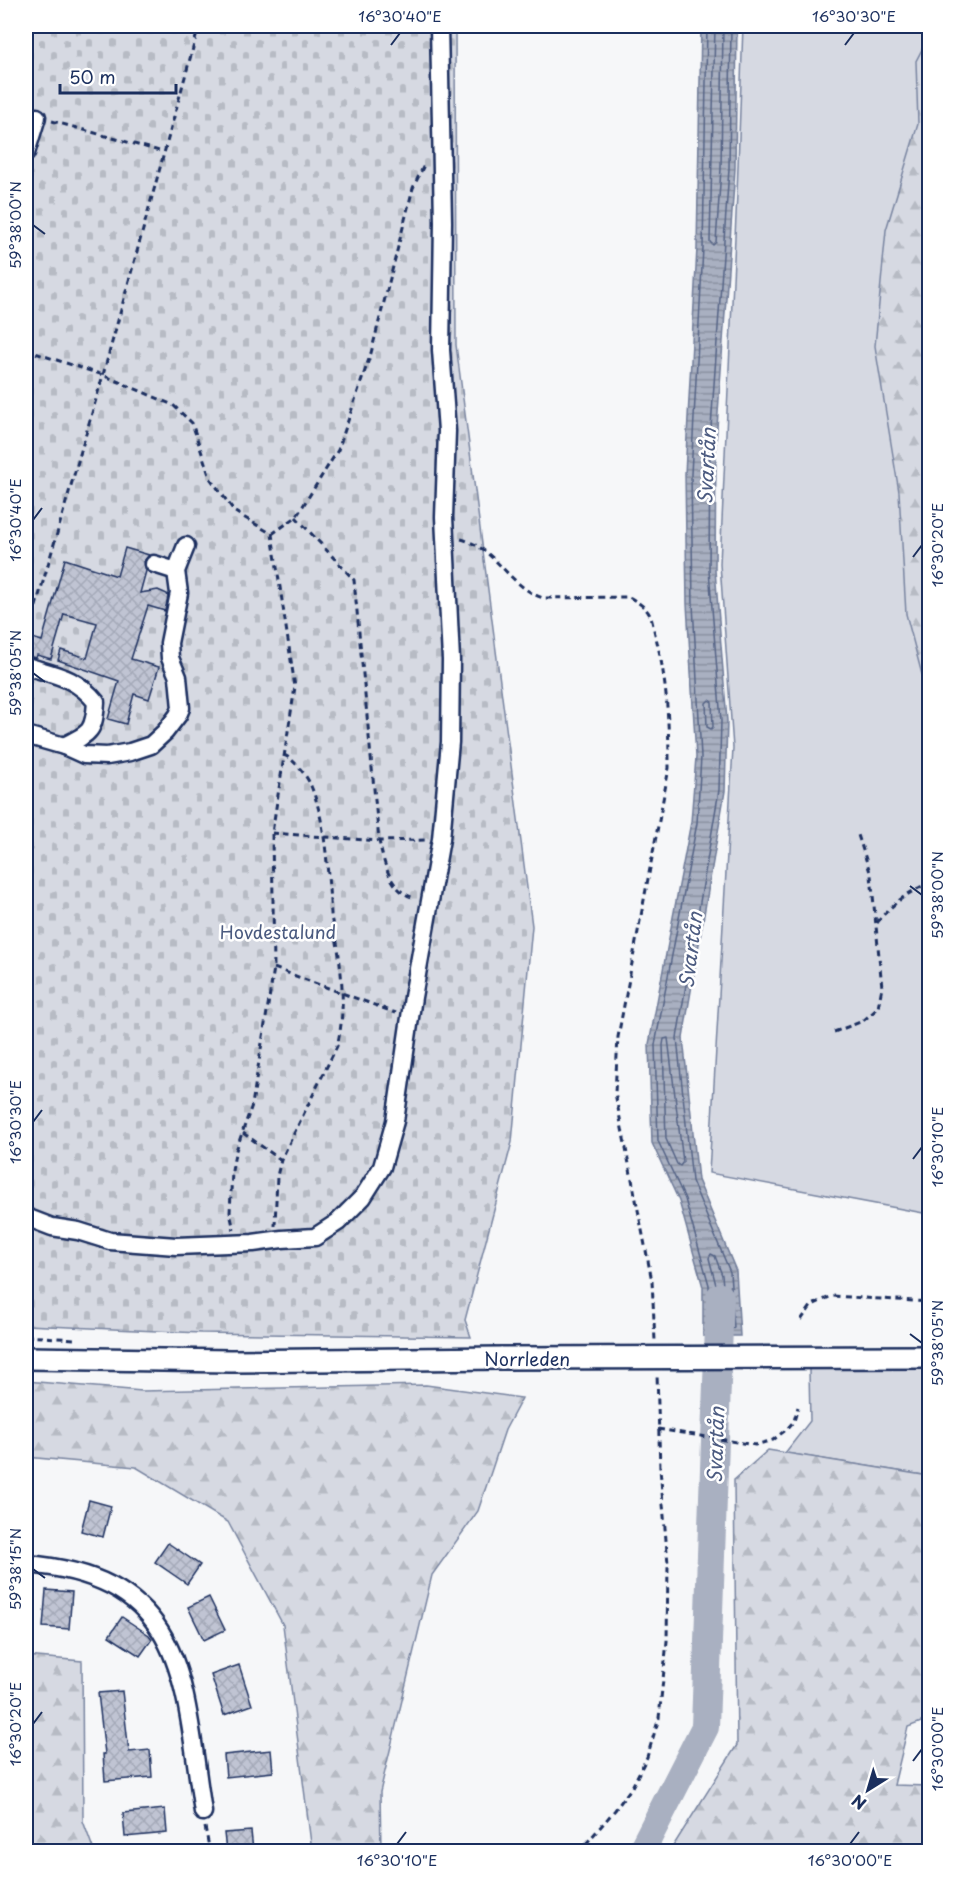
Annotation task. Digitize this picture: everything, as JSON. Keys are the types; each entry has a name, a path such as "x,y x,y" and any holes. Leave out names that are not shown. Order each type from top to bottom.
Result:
{"main road":[{"name":"Norrleden","path":"26,1351 125,1360"},
{"name":"Norrleden","path":"26,1358 125,1360 930,1357"}],"street":[{"path":"26,1217 52,1227 78,1231 110,1241 176,1246 237,1244 315,1237 338,1222 363,1197 382,1167 395,1121 441,839 450,719 451,660 444,535 447,431 441,350 442,141 439,26"},
{"path":"26,153 37,117"},
{"path":"26,735 64,746 84,755 107,756 151,745 165,732 181,708 178,677 170,658 169,643 179,593 176,572 186,546"},
{"path":"154,564 176,572"},
{"path":"26,666 74,681 86,689 96,702 94,723 82,737 64,746"},
{"path":"26,1564 94,1576 136,1602 149,1614 167,1639 182,1681 203,1812"}],"path":[{"path":"27,637 103,375 199,26"},
{"path":"37,117 164,152"},
{"path":"272,534 296,517 338,450 371,352 413,188 426,161 442,141"},
{"path":"26,350 103,375 173,405 192,423 210,477 235,512 272,534"},
{"path":"296,517 354,580 379,841 387,874 408,896 431,902"},
{"path":"237,1244 230,1213 230,1192 235,1153 252,1105 273,968 272,833 295,687 272,534"},
{"path":"444,535 472,542 531,594 543,598 629,597 640,603 649,613 660,651 666,685 669,768 620,1025 615,1068 615,1093 652,1281 656,1351"},
{"path":"276,1240 275,1200 281,1160 337,1046 342,993 323,837 311,784 290,757 284,755"},
{"path":"272,833 379,841 441,839"},
{"path":"834,1032 862,1021 878,1008 882,987 871,875 858,835"},
{"path":"876,924 888,908 910,892 930,882"},
{"path":"273,968 410,1018"},
{"path":"243,1133 281,1160"},
{"path":"801,1320 812,1305 832,1296 930,1302"},
{"path":"579,1851 632,1787 647,1757 659,1718 667,1641 668,1564 658,1428 657,1363"},
{"path":"658,1428 755,1445 779,1436 794,1421 798,1407"},
{"path":"203,1812 210,1851"}],"green space":[{"name":"Hovdestalund","path":"26,26 455,26 456,345 532,926 512,1142 465,1320 471,1337 201,1333 26,1325"},
{"path":"743,26 929,26 929,1214 709,1173 733,748 720,564"},
{"path":"929,36 929,701 906,614 899,492 875,346 886,230 918,124 916,61"},
{"path":"929,1368 929,1476 785,1453 810,1421 809,1369"},
{"path":"26,1381 142,1391 426,1385 522,1398 505,1430 478,1511 432,1575 380,1792 381,1851 312,1851 283,1625 228,1522 136,1467 26,1457"},
{"path":"768,1450 929,1476 929,1719 908,1727 894,1785 929,1786 929,1851 670,1851 737,1745 734,1480"},
{"path":"26,1656 82,1661 83,1821 94,1851 26,1851"}],"water":[{"path":"701,26 737,26 735,169 716,442 715,570 727,721 725,791 683,1038 698,1180 736,1271 740,1336 703,1336 703,1287 679,1201 652,1143 649,1044 691,822 696,757 687,604 685,474 697,248"}],"building":[{"path":"125,548 149,555 144,561 146,571 140,593 158,590 167,594 168,597 165,611 148,606 131,659 159,667 149,699 134,694 126,724 108,719 119,681 58,660 61,650 87,658 97,623 64,614 51,659 37,655 36,658 26,656 26,636 42,641 65,559 117,576"},
{"path":"89,1500 111,1506 103,1537 81,1531"},
{"path":"168,1543 200,1565 187,1584 155,1562"},
{"path":"46,1590 72,1592 69,1629 43,1627"},
{"path":"209,1597 225,1630 204,1640 188,1607"},
{"path":"122,1617 152,1639 140,1656 109,1636"},
{"path":"239,1665 252,1705 224,1715 211,1675"},
{"path":"122,1691 129,1752 150,1750 152,1777 105,1781 103,1754 105,1754 98,1693"},
{"path":"271,1750 273,1772 226,1777 224,1755"},
{"path":"165,1809 167,1833 125,1837 123,1813"},
{"path":"251,1831 253,1851 226,1851 224,1833"}],"waterway":[{"name":"Svartån","path":"641,1852 705,1727 720,1297"}]}
